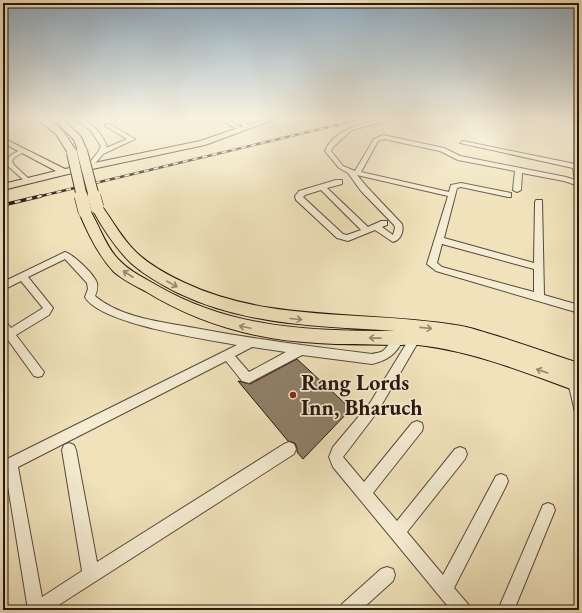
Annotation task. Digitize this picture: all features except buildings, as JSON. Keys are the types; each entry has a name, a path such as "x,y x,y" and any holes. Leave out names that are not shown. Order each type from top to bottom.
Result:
{"highway":[{"path":"72,147 77,152"},
{"path":"77,147 77,152 97,238 107,255 119,269 184,307 224,323 261,330 306,336 399,338 458,344 577,379"},
{"path":"91,210 132,257 152,273 175,286 215,303 248,312 282,318 424,327 458,332 577,379"}],"main road":[{"path":"14,147 64,172"},
{"path":"3,187 90,166 184,147"}],"street":[{"path":"90,166 101,153 104,147"},
{"path":"101,153 115,147"},
{"path":"330,147 328,151 341,167 354,172 452,195"},
{"path":"354,172 371,147"},
{"path":"430,147 442,149 458,158 566,179 579,183 577,168 574,166 482,147"},
{"path":"22,151 13,156 9,161 11,166 26,181"},
{"path":"515,153 517,190"},
{"path":"354,172 364,189 398,224 400,228 396,238 393,239 376,226"},
{"path":"339,182 302,193 299,198 340,236 348,238 384,223"},
{"path":"508,195 461,185 454,187 432,264 434,267 579,309"},
{"path":"322,187 366,230"},
{"path":"539,202 539,298"},
{"path":"439,240 539,267"},
{"path":"3,286 61,256 67,256 92,282 93,289 90,297 95,305 148,322 250,343 372,359 385,357 393,349 399,338"},
{"path":"22,276 48,308 45,312 5,333 38,372"},
{"path":"415,339 374,407 338,452 336,457 338,462 462,610"},
{"path":"250,343 7,466 36,610 289,449"},
{"path":"228,354 246,377 249,378 301,350"},
{"path":"577,379 579,408"},
{"path":"364,493 417,427"},
{"path":"68,450 91,575"},
{"path":"397,533 460,454"},
{"path":"445,589 501,481"},
{"path":"506,610 548,510"},
{"path":"348,610 387,575"}],"railway":[{"path":"37,197 247,147"},
{"path":"3,205 41,196"}],"place":[{"name":"Rang Lords Inn, Bharuch","path":"293,395"}]}
